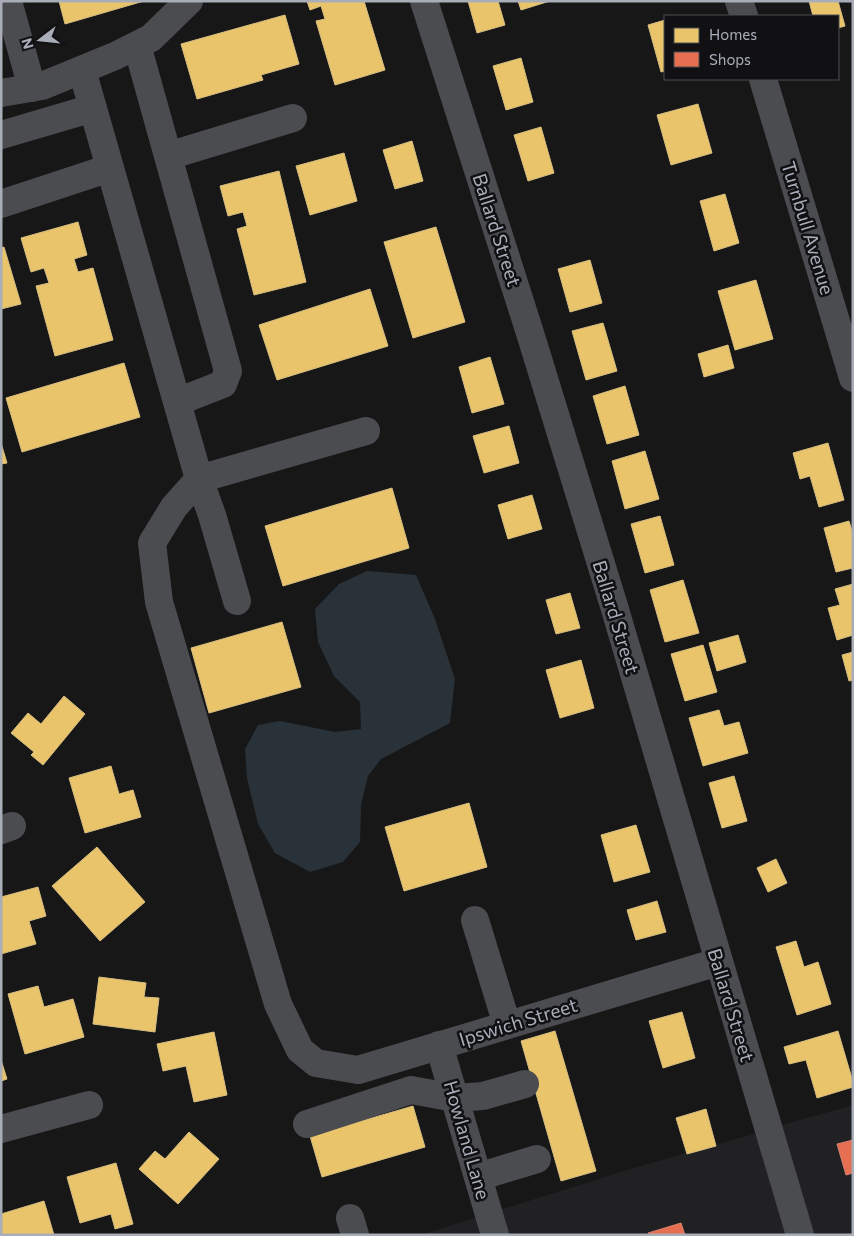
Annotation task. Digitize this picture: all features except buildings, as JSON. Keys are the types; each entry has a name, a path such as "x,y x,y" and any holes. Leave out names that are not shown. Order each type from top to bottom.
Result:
{"street":[{"path":"8,1 32,88"},
{"path":"1,93 42,86 137,46 151,38 189,1"},
{"name":"Ballard Street","path":"424,1 533,342 614,606 800,1235"},
{"path":"739,1 744,15"},
{"path":"137,46 228,371 223,384 177,402"},
{"path":"82,70 199,478 237,601"},
{"name":"Turnbull Avenue","path":"762,80 846,329 853,378"},
{"path":"1,135 92,108"},
{"path":"168,156 293,118"},
{"path":"1,204 110,168"},
{"path":"199,478 366,432"},
{"name":"Ipswich Street","path":"199,478 174,507 152,543 159,602 278,1004 300,1050 316,1063 358,1070 718,962"},
{"path":"476,920 507,1025"},
{"name":"Howland Lane","path":"440,1045 495,1235"},
{"path":"307,1124 411,1090 454,1098 483,1096 525,1084"},
{"path":"1,1129 89,1105"},
{"path":"478,1177 537,1159"}],"shaded area":[{"path":"367,571 416,575 435,619 455,679 450,723 381,759 368,776 361,805 360,842 343,862 310,872 275,853 258,824 247,778 245,749 258,725 280,721 335,732 361,729 360,702 334,676 318,642 315,609 339,584"},
{"path":"853,1105 853,1235 812,1235 779,1126"},
{"path":"757,1133 787,1235 508,1235 500,1210 637,1167"},
{"path":"477,1217 483,1235 421,1235"}]}
